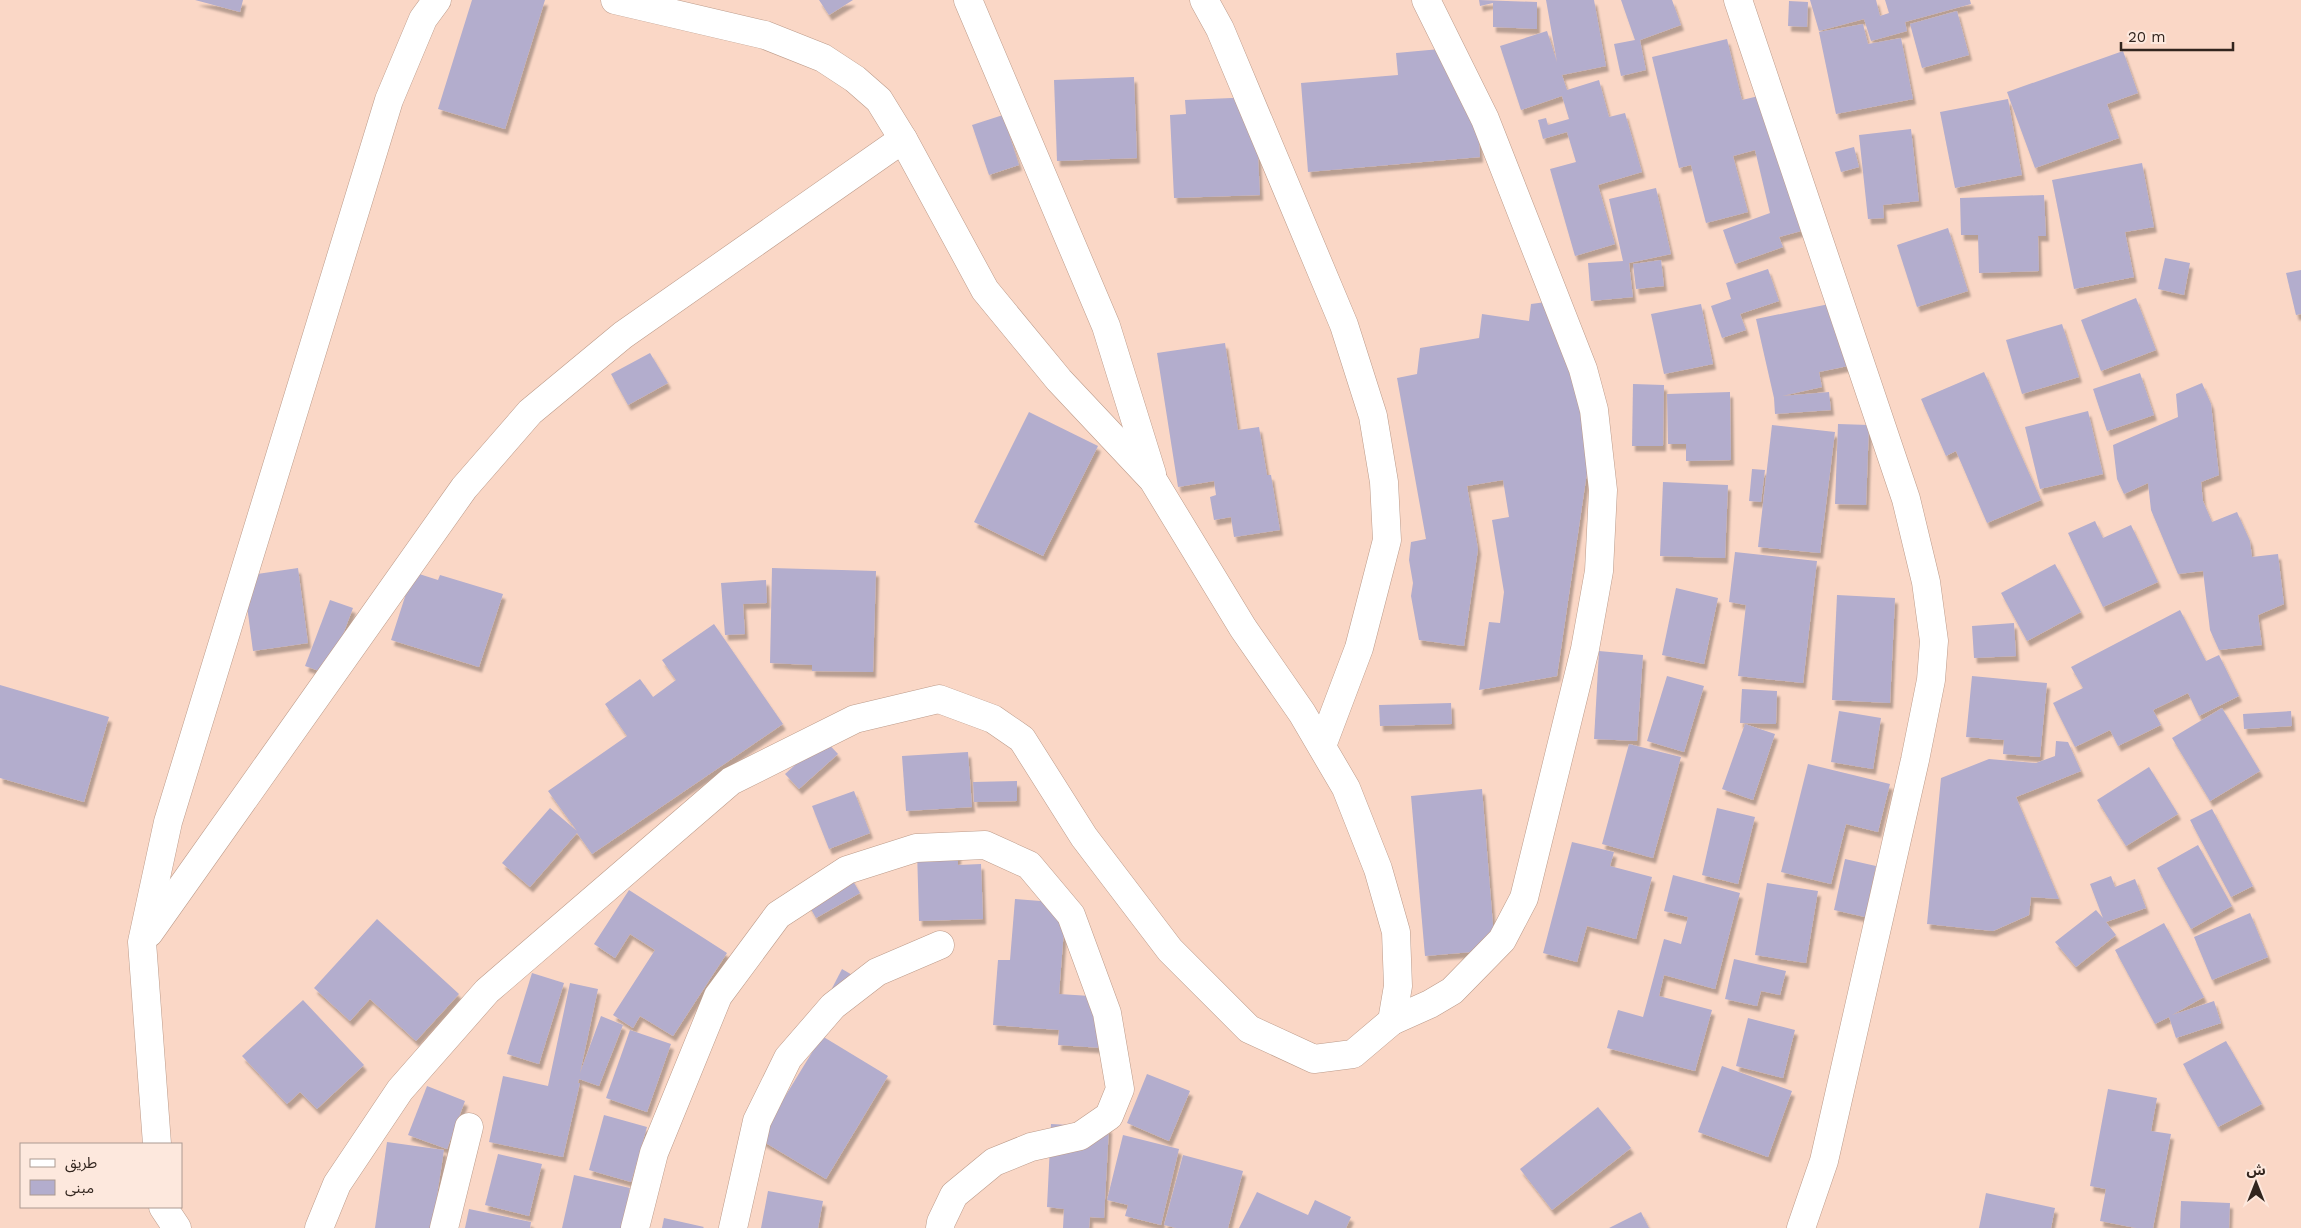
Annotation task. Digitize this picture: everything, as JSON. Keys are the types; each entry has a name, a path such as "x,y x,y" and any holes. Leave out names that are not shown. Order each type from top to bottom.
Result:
{"street":[{"path":"157,1143 142,942 168,822 389,100 423,19 437,0"},
{"path":"615,0 662,5 765,35 823,58 856,79 879,100 903,138 985,290 1059,380 1154,480 1243,628 1302,713 1346,788 1378,869 1396,932 1398,986 1392,1021"},
{"path":"968,0 1106,326 1154,480"},
{"path":"1204,0 1220,29 1344,325 1373,416 1384,482 1387,540 1359,648 1322,746"},
{"path":"319,1228 337,1184 400,1090 486,991 732,781 855,719 939,699 993,719 1022,739 1084,837 1170,950 1249,1029 1314,1059 1353,1054 1392,1021 1452,992 1502,940 1524,898 1585,649 1599,571 1603,490 1594,410 1583,369 1486,118 1426,0"},
{"path":"1738,0 1906,498 1926,582 1934,641 1931,680 1915,760 1824,1161 1802,1228"},
{"path":"142,942 464,488 530,412 623,335 903,138"},
{"path":"635,1228 654,1153 718,996 778,915 847,870 916,848 985,846 1028,865 1070,915 1108,1013 1120,1089 1110,1116 1080,1136 1030,1147 994,1162 954,1195 940,1228"},
{"path":"733,1228 757,1121 788,1058 833,1006 877,972 940,945"},
{"path":"444,1228 469,1127"},
{"path":"162,1208 163,1228"},
{"path":"163,1208 177,1228"}],"building":[{"path":"195,0 243,0 240,12"},
{"path":"472,0 545,0 505,129 438,109"},
{"path":"819,0 853,0 829,15"},
{"path":"1479,0 1537,2 1537,29 1493,27 1493,3 1480,6"},
{"path":"1546,0 1594,0 1606,66 1562,75 1567,90 1599,80 1609,117 1625,113 1642,172 1598,185 1615,244 1575,256 1550,169 1576,162 1567,132 1543,139 1538,120 1546,118 1548,125 1569,119 1562,96 1521,110 1500,46 1547,31 1557,62"},
{"path":"1621,0 1672,0 1681,25 1640,40 1646,70 1621,76 1614,44 1635,40"},
{"path":"1810,0 1876,0 1880,16 1889,13 1885,0 1970,0 1971,4 1905,22 1907,31 1871,41 1864,19 1819,31"},
{"path":"1789,1 1808,2 1807,27 1788,26"},
{"path":"1957,11 1969,55 1922,68 1910,24"},
{"path":"1863,24 1868,44 1901,38 1913,99 1836,114 1819,32"},
{"path":"1727,39 1742,100 1767,94 1801,231 1779,237 1783,247 1735,264 1723,230 1770,213 1755,150 1733,156 1748,212 1706,223 1691,165 1679,168 1652,57"},
{"path":"1462,47 1477,112 1480,157 1308,172 1301,83 1398,75 1396,53"},
{"path":"2123,51 2138,93 2107,104 2119,138 2035,168 2007,92"},
{"path":"1134,77 1137,158 1057,161 1054,80"},
{"path":"1255,97 1260,195 1174,198 1170,115 1186,114 1185,100"},
{"path":"2008,99 2022,175 1955,188 1940,112"},
{"path":"1003,115 1019,165 989,175 972,125"},
{"path":"1911,129 1919,201 1883,205 1884,218 1868,219 1859,135"},
{"path":"1854,147 1859,167 1841,172 1835,152"},
{"path":"2142,163 2154,227 2125,232 2134,277 2074,289 2052,180"},
{"path":"1656,188 1671,254 1629,263 1633,297 1591,301 1588,263 1623,261 1609,199"},
{"path":"2044,195 2046,236 2038,236 2039,271 1979,273 1978,235 1961,235 1960,198"},
{"path":"1948,228 1968,291 1917,307 1897,245"},
{"path":"2165,258 2190,263 2184,295 2158,289"},
{"path":"1661,260 1664,286 1636,289 1633,264"},
{"path":"1768,269 1779,301 1740,314 1746,330 1722,338 1711,306 1731,299 1726,283"},
{"path":"2301,270 2301,314 2296,315 2286,273"},
{"path":"2136,298 2156,350 2101,371 2081,320"},
{"path":"1561,300 1589,459 1557,676 1479,690 1489,622 1500,623 1504,592 1492,520 1509,517 1503,480 1467,486 1478,549 1464,646 1419,640 1411,596 1413,583 1409,560 1411,542 1426,539 1397,378 1417,374 1420,348 1479,338 1482,314 1529,321 1531,304"},
{"path":"1834,303 1848,366 1819,372 1822,387 1782,396 1829,392 1831,410 1775,414 1774,398 1756,319"},
{"path":"1701,304 1713,364 1664,374 1651,314"},
{"path":"2062,324 2079,377 2022,394 2006,340"},
{"path":"1225,343 1238,430 1259,427 1267,475 1271,475 1280,530 1234,537 1231,517 1214,520 1210,497 1216,495 1214,481 1178,487 1157,353"},
{"path":"650,353 668,383 628,405 611,374"},
{"path":"1984,372 2041,500 1987,523 1956,451 1946,456 1921,399"},
{"path":"2140,373 2154,415 2107,431 2093,389"},
{"path":"2202,383 2211,404 2219,475 2201,482 2203,501 2212,522 2237,512 2250,541 2252,557 2278,554 2284,604 2258,615 2262,645 2219,650 2210,630 2203,571 2178,574 2151,510 2148,483 2124,494 2117,479 2113,445 2178,417 2176,394"},
{"path":"1633,384 1664,385 1663,446 1632,446"},
{"path":"1730,392 1731,460 1686,461 1686,444 1668,444 1667,394"},
{"path":"2088,411 2103,474 2040,489 2025,427"},
{"path":"1029,412 1098,446 1043,556 974,522"},
{"path":"1838,424 1869,425 1866,505 1835,504"},
{"path":"1772,425 1835,432 1820,553 1758,547"},
{"path":"1752,469 1765,470 1761,502 1749,501"},
{"path":"1663,482 1728,485 1725,558 1660,556"},
{"path":"2095,521 2103,538 2131,525 2158,582 2103,607 2068,533"},
{"path":"1735,552 1817,561 1803,683 1738,676 1746,605 1729,602"},
{"path":"2055,564 2081,612 2027,641 2001,593"},
{"path":"298,568 308,643 253,651 243,576"},
{"path":"772,568 876,571 873,672 812,671 812,665 770,663"},
{"path":"413,572 438,580 440,575 503,594 479,667 391,640"},
{"path":"766,580 767,603 743,604 745,634 725,635 721,583"},
{"path":"1676,588 1718,598 1704,664 1662,655"},
{"path":"1837,595 1895,598 1890,703 1832,700"},
{"path":"330,600 353,608 328,674 305,666"},
{"path":"2180,610 2206,661 2219,655 2239,696 2199,716 2188,693 2153,710 2161,725 2118,746 2110,730 2075,747 2053,703 2083,688 2071,667"},
{"path":"2014,623 2016,656 1974,658 1972,626"},
{"path":"714,624 783,724 592,854 577,833 530,887 502,863 550,808 577,831 548,791 627,736 605,704 640,679 653,697 676,680 662,660"},
{"path":"1599,651 1643,655 1637,741 1594,739"},
{"path":"1667,676 1704,686 1684,752 1647,741"},
{"path":"1972,676 2047,683 2040,757 2003,754 2004,740 1966,737"},
{"path":"0,685 109,717 84,802 0,778"},
{"path":"1742,689 1777,691 1776,724 1740,723"},
{"path":"1451,703 1452,724 1380,726 1379,705"},
{"path":"2222,708 2260,771 2210,801 2172,738"},
{"path":"1839,711 1881,718 1873,769 1831,762"},
{"path":"2291,711 2292,726 2244,729 2243,714"},
{"path":"1745,724 1775,734 1753,800 1722,789"},
{"path":"824,739 838,754 799,789 785,774"},
{"path":"2056,741 2068,742 2081,771 2016,797 2059,899 2031,897 2029,915 1993,931 1927,924 1941,778 1989,759 2036,763 2055,756"},
{"path":"1629,744 1681,757 1653,858 1602,844"},
{"path":"968,752 972,807 906,811 902,756"},
{"path":"1808,764 1890,784 1878,832 1846,824 1831,884 1781,872"},
{"path":"2149,767 2178,814 2126,846 2097,800"},
{"path":"1017,781 1017,801 974,802 973,782"},
{"path":"1482,789 1495,950 1425,956 1411,796"},
{"path":"854,791 870,833 829,849 812,806"},
{"path":"1717,808 1755,817 1738,884 1702,875"},
{"path":"2212,809 2253,886 2231,897 2190,820"},
{"path":"1572,842 1614,852 1610,866 1652,877 1636,939 1587,926 1577,962 1543,953"},
{"path":"2198,845 2232,906 2191,929 2157,868"},
{"path":"958,849 958,865 981,864 983,919 919,921 917,850"},
{"path":"1845,859 1876,866 1865,917 1834,910"},
{"path":"846,869 860,893 816,918 802,893"},
{"path":"1673,875 1740,893 1715,989 1664,975 1659,996 1712,1010 1695,1071 1607,1048 1618,1010 1643,1017 1664,939 1681,944 1688,917 1664,911"},
{"path":"2111,876 2115,887 2135,879 2146,908 2106,922 2116,935 2076,967 2055,942 2096,910 2103,918 2090,884"},
{"path":"1767,883 1818,891 1806,963 1755,955"},
{"path":"629,890 727,953 673,1036 640,1016 633,1028 613,1015 655,950 630,934 615,958 594,944"},
{"path":"1015,899 1066,903 1059,994 1106,997 1102,1048 1058,1045 1059,1030 993,1025 998,960 1010,960"},
{"path":"2250,913 2268,957 2212,980 2194,937"},
{"path":"377,919 459,994 416,1041 370,999 350,1021 314,988"},
{"path":"2164,923 2204,997 2172,1015 2214,1001 2221,1023 2176,1038 2169,1017 2155,1024 2115,950"},
{"path":"1734,959 1786,971 1780,995 1761,991 1757,1006 1725,999"},
{"path":"842,969 854,976 826,1000"},
{"path":"532,973 564,983 539,1064 507,1054"},
{"path":"570,983 598,989 580,1073 601,1016 623,1025 599,1086 579,1079 578,1083 580,1083 563,1157 489,1142 503,1076 548,1086"},
{"path":"303,1000 364,1065 317,1109 300,1092 287,1104 242,1056"},
{"path":"1748,1018 1795,1030 1783,1078 1736,1066"},
{"path":"630,1030 671,1044 647,1112 606,1098"},
{"path":"822,1036 888,1076 826,1179 759,1139"},
{"path":"2226,1041 2262,1104 2218,1127 2183,1064"},
{"path":"1722,1066 1792,1091 1768,1157 1698,1132"},
{"path":"1147,1074 1190,1091 1169,1141 1127,1123"},
{"path":"427,1086 465,1101 447,1149 408,1135"},
{"path":"2108,1089 2157,1098 2151,1131 2171,1134 2153,1228 2136,1228 2100,1221 2106,1189 2090,1186"},
{"path":"1598,1107 1631,1148 1552,1210 1520,1169"},
{"path":"604,1115 647,1127 631,1182 589,1170"},
{"path":"1051,1124 1109,1127 1104,1218 1090,1217 1089,1228 1063,1228 1064,1209 1047,1207"},
{"path":"1123,1135 1179,1149 1161,1225 1125,1216 1128,1205 1107,1200"},
{"path":"387,1142 444,1150 432,1228 375,1228"},
{"path":"498,1154 542,1164 529,1216 485,1205"},
{"path":"1183,1155 1243,1171 1228,1228 1176,1228 1164,1225"},
{"path":"574,1175 630,1188 621,1228 562,1228"},
{"path":"768,1191 823,1201 818,1228 761,1228"},
{"path":"1257,1192 1308,1215 1315,1200 1351,1217 1346,1228 1239,1228"},
{"path":"1986,1193 2055,1208 2051,1228 1979,1228"},
{"path":"2181,1201 2230,1203 2229,1228 2180,1228"},
{"path":"469,1209 531,1222 530,1228 465,1228"},
{"path":"1641,1212 1649,1228 1609,1228"},
{"path":"664,1218 704,1227 662,1228"}]}
